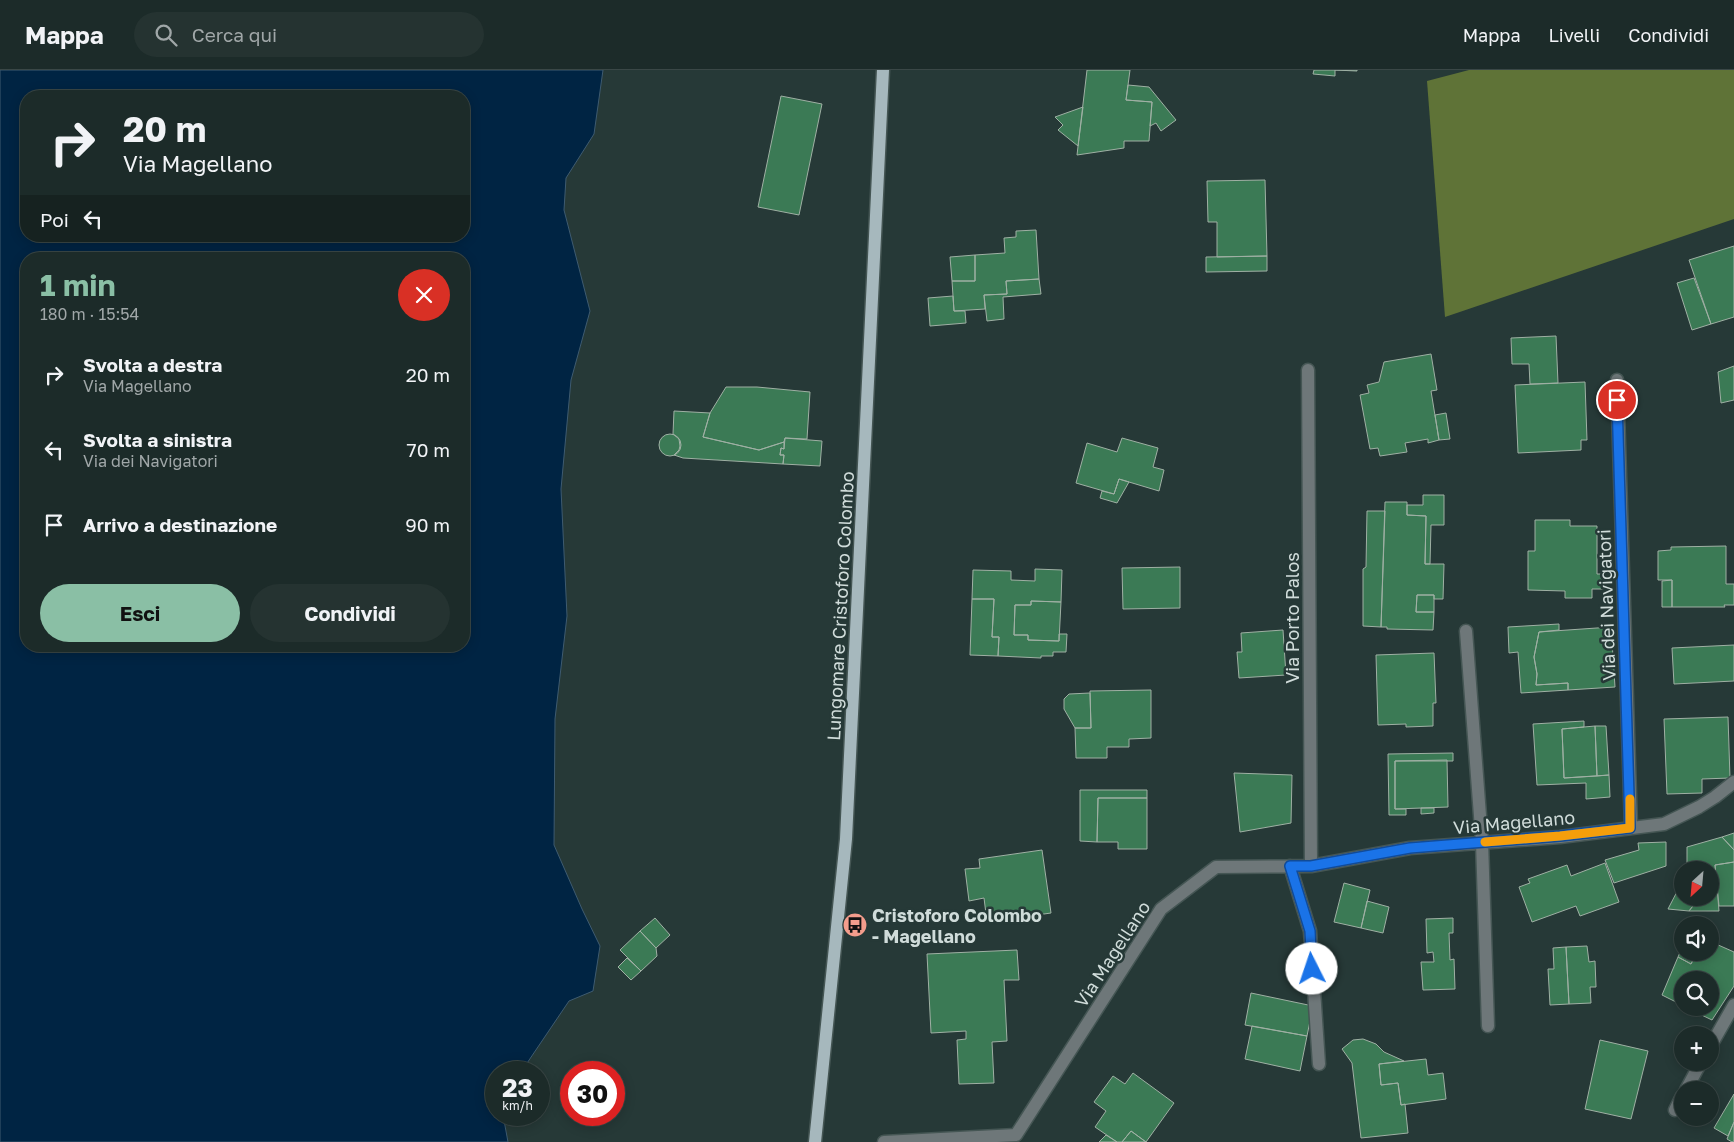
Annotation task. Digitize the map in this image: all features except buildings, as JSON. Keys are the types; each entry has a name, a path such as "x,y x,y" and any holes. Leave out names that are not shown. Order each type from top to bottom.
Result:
{"main road":[{"name":"Lungomare Cristoforo Colombo","path":"814,1142 846,839 883,70"}],"street":[{"name":"Via Porto Palos","path":"1308,370 1311,866"},
{"name":"Via dei Navigatori","path":"1617,380 1630,828"},
{"path":"1466,631 1482,842 1488,1026"},
{"name":"Via Magellano","path":"884,1142 1016,1135 1162,909 1216,867 1311,866 1410,848 1560,836 1664,824 1699,807 1734,782"},
{"path":"1290,866 1310,931 1319,1064"},
{"path":"1719,1031 1734,1005"}],"green space":[{"path":"1469,70 1734,70 1734,219 1445,317 1427,81"}],"water":[{"path":"0,70 603,70 594,134 566,178 564,210 590,311 571,380 561,489 567,616 555,719 554,845 600,946 593,991 569,1001 528,1061 485,1061 485,1126 505,1126 508,1142 0,1142"}],"slow traffic":[{"path":"1485,842 1630,828 1630,799"}],"place":[{"name":"Cristoforo Colombo - Magellano","path":"855,925"}],"route":[{"path":"1312,969 1310,931 1290,866 1311,866 1410,848 1560,836 1630,828 1617,400"}]}
